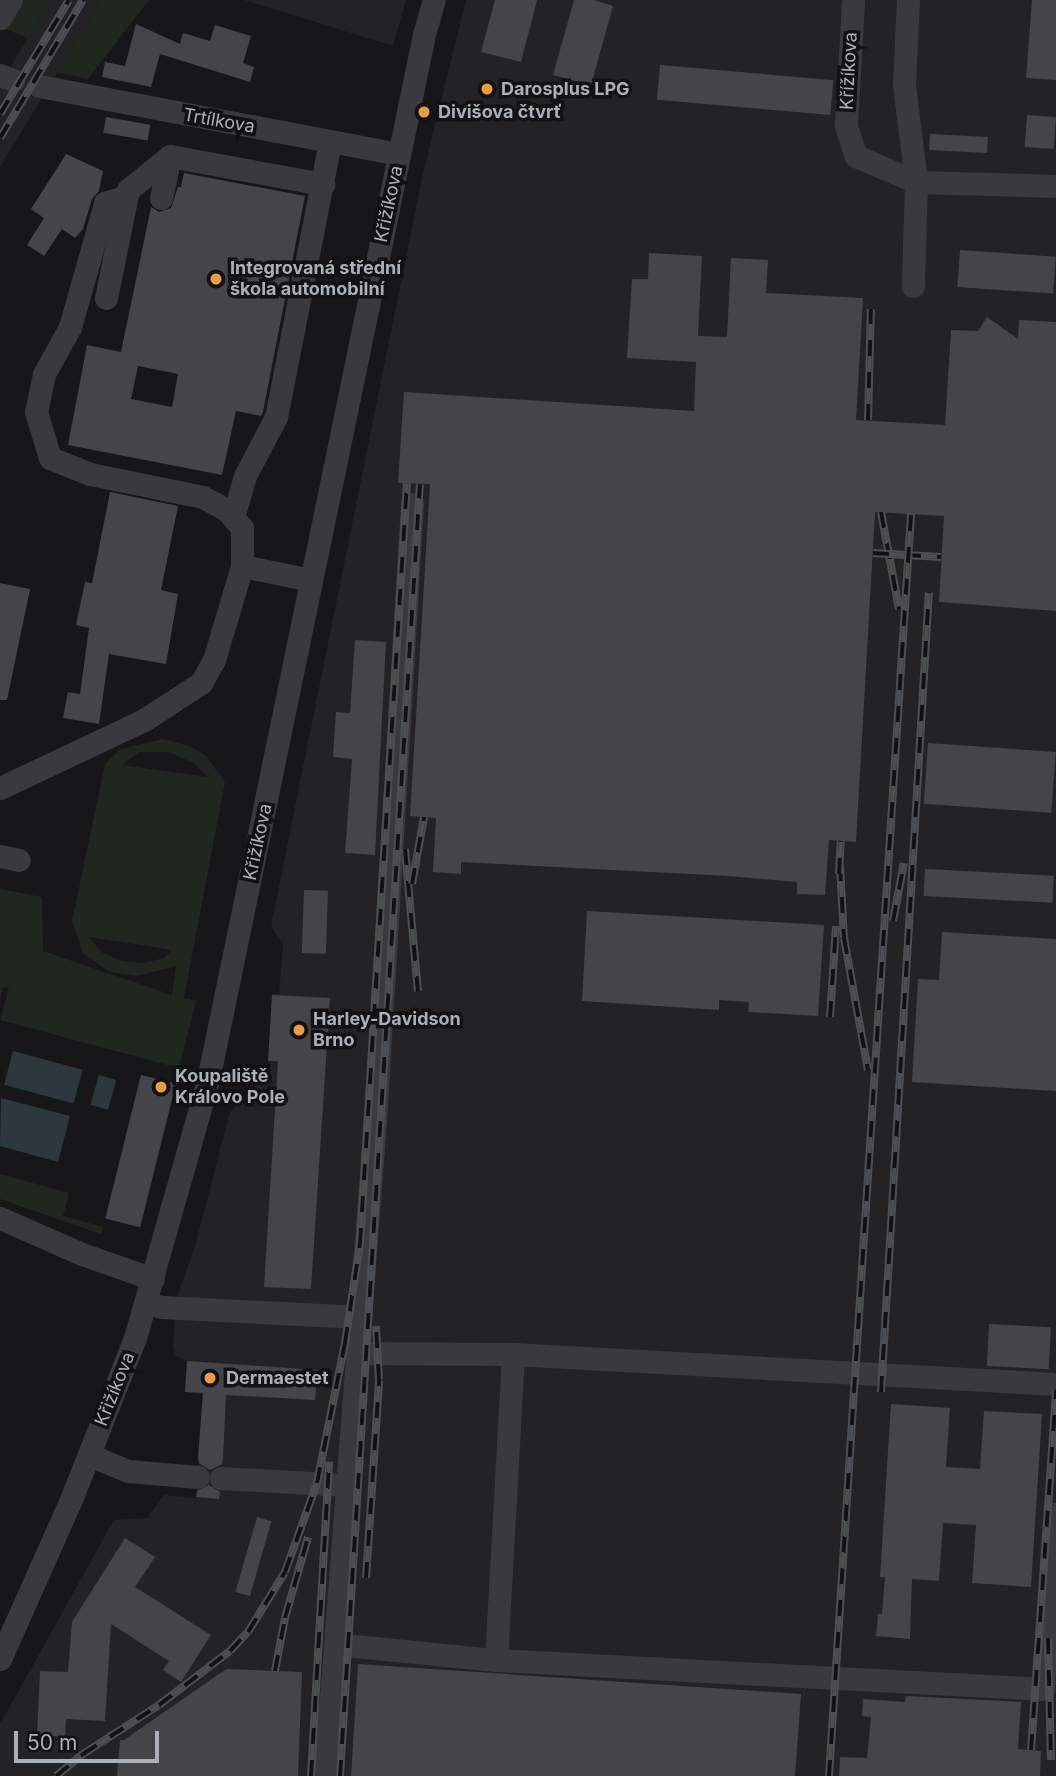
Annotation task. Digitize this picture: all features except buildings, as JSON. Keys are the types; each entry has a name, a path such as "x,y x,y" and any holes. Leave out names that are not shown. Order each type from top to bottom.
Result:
{"street":[{"path":"0,18 11,0"},
{"name":"Křižíkova","path":"0,1659 89,1455 146,1303 208,1080 399,154 434,0"},
{"path":"908,0 904,85 916,182 913,286"},
{"name":"Křížíkova","path":"853,3 846,126 856,156 916,182 1056,186"},
{"name":"Trtílkova","path":"39,86 399,154"},
{"path":"233,517 245,476 276,417 330,142"},
{"path":"106,298 128,190 170,156 323,184"},
{"path":"161,198 170,156"},
{"path":"0,788 144,720 201,683 214,660 242,566 242,528 227,510 203,497 90,474 50,458 36,412 44,374 70,327 105,203 127,196"},
{"path":"325,1776 375,1121 412,504"},
{"path":"242,566 311,580"},
{"path":"0,1218 96,1259 153,1279"},
{"path":"146,1303 167,1308 359,1317"},
{"path":"356,1353 513,1354 1056,1384"},
{"path":"496,1660 513,1354"},
{"path":"89,1455 128,1471 346,1485"},
{"path":"335,1644 496,1660 1043,1689 1056,1513"}],"shaded area":[{"path":"20,0 51,0 28,38 3,28"},
{"path":"51,0 101,0 0,167 0,84"},
{"path":"101,0 149,0 88,79 57,72"},
{"path":"244,0 406,0 393,46"},
{"path":"466,0 1056,0 1056,1776 0,1776 0,1724 114,1520 147,1518 164,1495 196,1498 203,1394 185,1392 187,1361 176,1356 173,1347 176,1300 195,1246 230,1112 269,1068 272,994 279,994 283,944 271,926 423,173"},
{"path":"163,739 189,746 206,756 225,782 184,998 196,1001 179,1068 0,1020 9,988 3,987 0,999 0,889 42,897 43,951 172,995 176,966 138,976 109,972 83,953 72,921 105,764 120,749","holes":["140,752 169,752 194,763 207,777 122,765","90,937 172,950 164,958 144,963 122,961 101,952"]},
{"path":"13,1051 83,1070 73,1103 4,1085"},
{"path":"99,1075 116,1080 108,1110 90,1105"},
{"path":"1,1098 70,1116 58,1162 0,1146"},
{"path":"0,1174 69,1193 63,1216 103,1227 101,1234 0,1199"}],"railway":[{"path":"0,114 69,0"},
{"path":"0,138 83,0"},
{"path":"868,420 871,309"},
{"path":"56,1776 83,1754 159,1705 230,1651 248,1632 285,1572 317,1483 345,1343 360,1244 407,483"},
{"path":"340,1776 420,484"},
{"path":"881,512 899,609"},
{"path":"829,1776 911,514"},
{"path":"873,553 941,557"},
{"path":"881,1392 929,592"},
{"path":"412,884 424,817"},
{"path":"839,874 841,841"},
{"path":"405,849 418,991"},
{"path":"893,921 904,863"},
{"path":"840,865 844,938 868,1070"},
{"path":"830,1017 836,926"},
{"path":"366,1578 379,1380 376,1326"},
{"path":"1031,1750 1056,1390"},
{"path":"311,1776 329,1462"},
{"path":"275,1671 285,1618 308,1537"},
{"path":"1048,1638 1051,1760"}],"place":[{"name":"Darosplus LPG","path":"487,89"},
{"name":"Divišova čtvrť","path":"424,112"},
{"name":"Integrovaná střední škola automobilní","path":"216,279"},
{"name":"Harley-Davidson Brno","path":"299,1030"},
{"name":"Koupaliště Královo Pole","path":"161,1087"},
{"name":"Dermaestet","path":"210,1378"}]}
